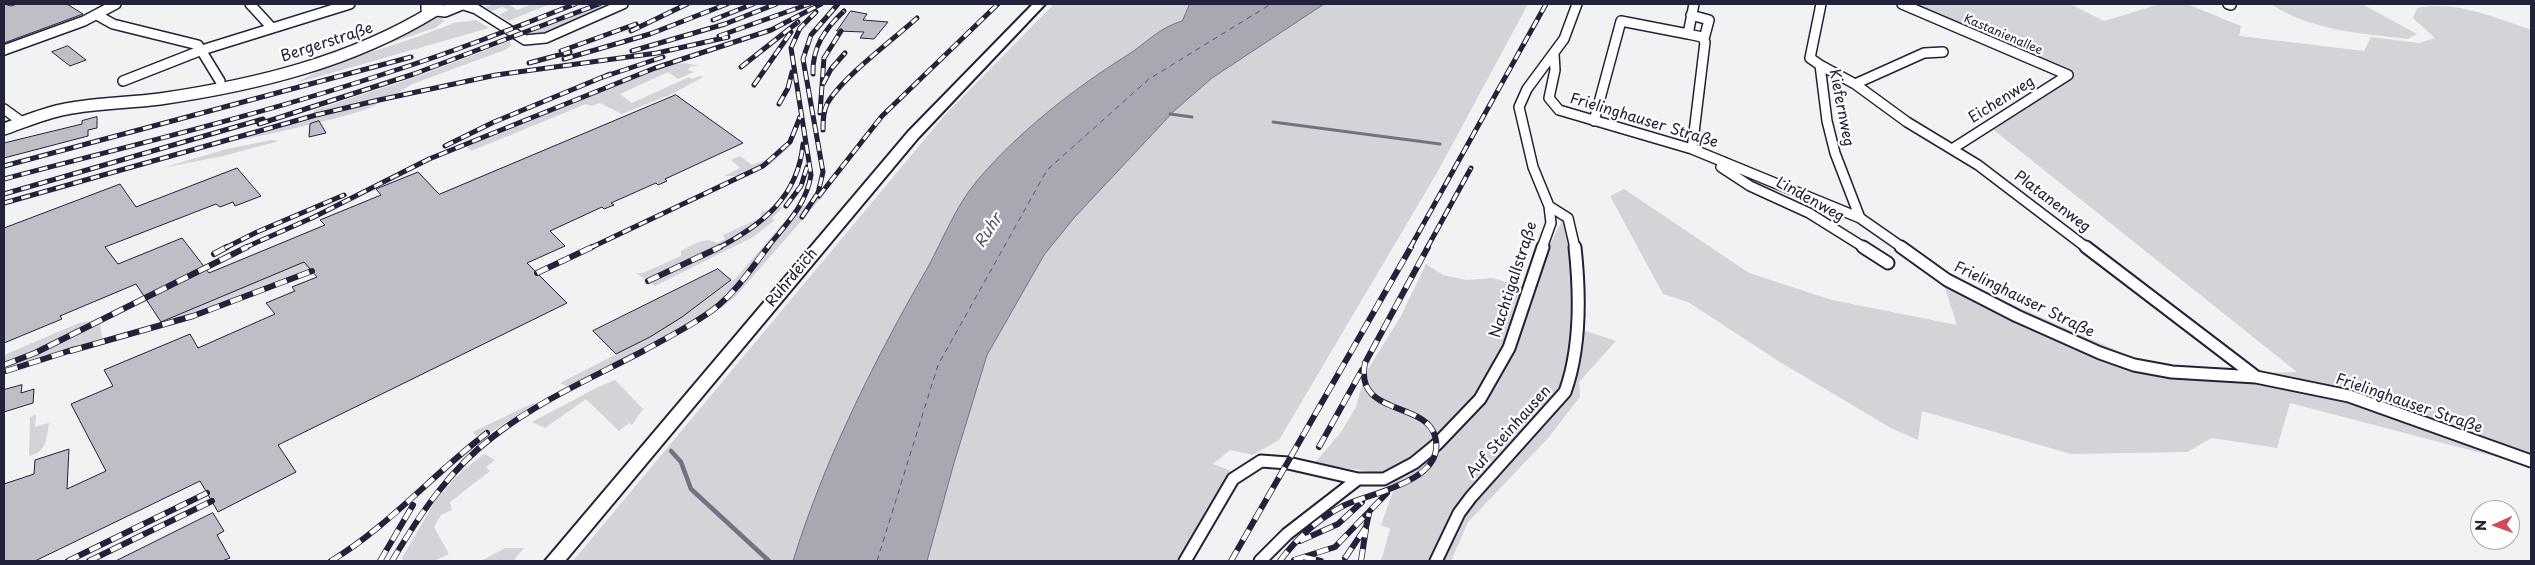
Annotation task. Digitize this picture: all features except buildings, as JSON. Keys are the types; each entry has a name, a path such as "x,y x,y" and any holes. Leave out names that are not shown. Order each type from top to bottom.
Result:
{"main road":[{"name":"Ruhrdeich","path":"554,561 913,135 1039,4"}],"street":[{"path":"4,50 96,15 116,4"},
{"path":"250,4 272,28"},
{"path":"123,81 202,50 350,4"},
{"path":"462,4 476,10 525,40 533,41 546,38 623,4"},
{"name":"Bergerstraße","path":"4,130 22,122 65,109 157,99 221,84 287,73 357,51 398,34 431,8 448,10 462,4"},
{"name":"Nachtigallstraße","path":"1185,561 1233,480 1246,469 1261,461 1288,463 1358,479 1384,479 1414,462 1443,438 1480,399 1509,348 1551,223 1549,206 1532,168 1519,107 1527,88 1564,39 1577,4"},
{"path":"1688,34 1694,4"},
{"name":"Kiefernweg","path":"1822,4 1810,58 1820,65 1827,121 1836,153 1860,218"},
{"name":"Kastanienallee","path":"1902,4 2068,75"},
{"path":"96,15 113,24 198,45 221,84"},
{"path":"1691,15 1709,20 1704,39 1705,54 1692,149"},
{"path":"1594,121 1621,21 1704,39"},
{"path":"1855,84 1924,52 1943,52"},
{"name":"Frielinghauser Straße","path":"1554,54 1557,68 1547,96 1548,101 1568,114 1692,149 1860,218 1947,280 2017,316 2100,353 2134,365 2172,372 2256,377 2349,396 2531,461"},
{"name":"Platanenweg","path":"1820,65 1855,84 1885,108 1978,165 2256,377"},
{"name":"Eichenweg","path":"1952,149 2068,75"},
{"path":"4,108 22,122"},
{"name":"Lindenweg","path":"1724,162 1721,167 1732,176 1809,213 1888,263"},
{"name":"Auf Steinhausen","path":"1436,561 1459,513 1470,497 1566,391 1573,362 1578,296 1575,256 1570,221 1558,209 1549,206"},
{"path":"1260,561 1295,528 1358,479"}],"shaded area":[{"path":"494,4 509,4 517,10 532,4 550,4 508,21 499,15 509,10 502,7 492,11 485,7"},
{"path":"600,4 615,4 546,33 528,34"},
{"path":"1054,4 1190,4 1182,21 1166,27 1103,71 1026,130 992,164 969,191 956,212 852,410 820,485 793,561 573,561 944,116"},
{"path":"1324,4 1528,4 1438,171 1279,440 1253,455 1230,450 1213,464 1231,471 1178,561 927,561 987,355 1044,255 1074,218 1174,111 1212,78"},
{"path":"1906,4 2070,4 2104,21 2160,4 2187,4 2241,26 2239,36 2364,51 2371,37 2419,43 2435,38 2413,18 2417,8 2431,6 2461,8 2531,30 2531,466 2290,403 2277,448 2212,438 2187,452 2071,454 1922,411 1918,440 1891,428 1780,362 1688,302 1663,294 1610,196 1624,189 1749,273 1832,300 1957,325 1940,273 2173,375 2297,372 1990,127 2074,75"},
{"path":"2271,4 2362,4 2417,34 2408,39 2337,29 2303,20"},
{"path":"432,17 442,18 444,21 435,28 387,44"},
{"path":"476,20 489,28 296,83 323,68 454,23"},
{"path":"510,41 511,46 505,50 412,84 393,96 312,115 315,110 416,77"},
{"path":"685,63 700,66 691,66 688,70 694,72 678,79 668,72 620,94 632,103 689,77 692,79 700,76 703,77 674,93 622,114 600,103 592,106 586,104 471,151 466,146 540,114 583,99 665,65"},
{"path":"378,103 355,113 334,119 230,142 299,121"},
{"path":"272,140 279,141 223,156 162,168 227,149"},
{"path":"784,143 787,149 770,165 742,178 742,176 724,176 740,168 731,160 740,156 752,165 770,158"},
{"path":"814,197 822,197 736,296 722,307 678,335 616,368 613,365 571,388 560,383 650,337 735,279 798,206 805,206"},
{"path":"784,207 772,218 775,220 753,237 655,286 636,273 643,273 681,256 681,251 699,242 708,240 717,243 725,239 723,235 760,218 761,212"},
{"path":"1563,219 1573,264 1570,326 1616,341 1579,382 1580,397 1549,437 1468,522 1451,561 1381,561 1390,529 1381,525 1395,486 1378,475 1368,472 1314,464 1341,432 1356,407 1365,374 1401,316 1426,264 1443,275 1466,280 1492,278 1527,288"},
{"path":"304,262 313,272 168,324 169,318"},
{"path":"94,321 100,323 102,338 4,370 4,355 79,323"},
{"path":"615,380 643,409 632,425 629,423 619,431 586,399 545,428 532,422 598,387"},
{"path":"533,403 535,404 491,432 487,431 476,436 473,432"},
{"path":"36,415 35,427 49,423 45,444 35,454 29,456 30,417"},
{"path":"484,454 495,460 486,467 490,471 450,502 452,510 441,515 434,527 449,554 434,561 404,561 402,558 437,498 460,473"},
{"path":"505,548 524,548 513,561 481,561"}],"water":[{"name":"Ruhr","path":"1190,4 1324,4 1212,78 1174,111 1074,218 1044,255 987,355 927,561 793,561 820,485 852,411 956,212 969,191 1009,146 1046,113 1159,32 1182,21"}],"waterway":[{"path":"1170,114 1192,117"},
{"path":"1273,122 1440,144"},
{"path":"671,451 681,462 691,489 769,561"}],"ferry route":[{"path":"877,561 938,365 1047,170 1149,79 1271,4"}],"railway":[{"path":"4,179 294,102 460,48 575,4"},
{"path":"259,124 414,74 599,4"},
{"path":"631,31 687,4"},
{"path":"564,59 650,34 727,4"},
{"path":"713,20 753,4"},
{"path":"632,51 725,24 776,4"},
{"path":"719,36 809,4"},
{"path":"244,248 314,217 429,159 655,68 771,30 821,4"},
{"path":"802,217 818,193 823,172 803,59 811,35 838,4"},
{"path":"819,196 882,116 998,4"},
{"path":"1410,248 1546,4"},
{"path":"813,74 817,47 831,25 844,11"},
{"path":"767,248 800,206 811,175 791,48 800,28 816,12"},
{"path":"823,130 825,110 834,94 869,59 917,18"},
{"path":"741,67 798,22"},
{"path":"561,51 636,24"},
{"path":"820,113 824,58 841,31"},
{"path":"754,85 791,32"},
{"path":"4,203 316,115 379,100 496,75 657,53 728,37"},
{"path":"529,63 570,52"},
{"path":"823,84 831,69 845,53"},
{"path":"4,166 411,57"},
{"path":"603,77 663,57"},
{"path":"779,104 788,88 792,72"},
{"path":"445,146 494,122 610,74"},
{"path":"590,248 763,166 790,142 800,117"},
{"path":"4,194 263,119"},
{"path":"719,248 749,230 763,219 786,194 800,163 803,144"},
{"path":"786,206 801,186 807,167"},
{"path":"1427,248 1471,168"},
{"path":"227,247 257,232 344,195"},
{"path":"214,254 227,247"},
{"path":"4,365 35,353 247,247"},
{"path":"537,273 592,247"},
{"path":"392,561 437,493 478,449 530,411 645,350 711,312 733,292 768,247"},
{"path":"1231,561 1411,247"},
{"path":"1280,561 1301,537 1325,517 1343,506 1403,483 1418,475 1430,465 1436,452 1435,436 1429,425 1418,417 1380,400 1370,392 1364,380 1365,363 1428,247"},
{"path":"648,281 719,248"},
{"path":"70,351 193,316 312,271"},
{"path":"6,371 75,349"},
{"path":"1319,447 1362,370"},
{"path":"331,561 392,516 448,465 487,433"},
{"path":"68,561 207,493"},
{"path":"1294,560 1335,547 1387,493"},
{"path":"89,561 212,501"},
{"path":"1300,541 1338,524 1362,502"},
{"path":"380,561 413,505"},
{"path":"1345,558 1366,527 1369,513"},
{"path":"1361,561 1366,529"},
{"path":"1304,557 1321,561"}]}
